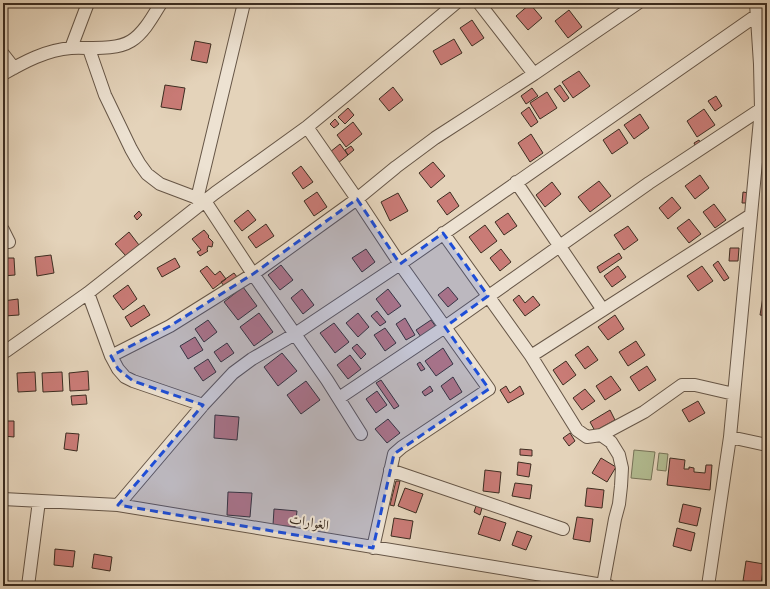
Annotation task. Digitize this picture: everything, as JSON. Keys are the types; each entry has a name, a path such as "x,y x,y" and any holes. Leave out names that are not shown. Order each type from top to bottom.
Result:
{"street":[{"path":"71,48 88,3"},
{"path":"3,54 8,71 32,58 50,51 71,48 89,49 117,46 131,41 142,31 161,3"},
{"path":"201,200 244,3"},
{"path":"6,351 88,293 201,200 307,127 456,3"},
{"path":"479,3 534,74"},
{"path":"111,356 170,326 253,274 357,199 435,138 534,74 638,3"},
{"path":"708,586 730,437 751,215 764,109 760,64 760,11"},
{"path":"118,505 232,373 252,359 295,334 400,264 760,11"},
{"path":"89,49 105,95 139,163 147,174 160,184 201,200 339,398 361,434"},
{"path":"339,398 445,327 649,183 764,109"},
{"path":"307,127 400,264 488,389 402,446 394,454 373,548"},
{"path":"516,182 603,310"},
{"path":"531,356 751,215"},
{"path":"3,230 9,242"},
{"path":"443,233 531,356 577,430 587,436 601,435 644,412 682,385 694,385 734,394"},
{"path":"88,293 111,356 118,370 125,377 133,382 203,405"},
{"path":"601,435 611,442 619,455 622,468 622,486 619,504 614,519 606,586"},
{"path":"730,437 767,445"},
{"path":"390,470 563,529"},
{"name":"الغوارات","path":"3,499 118,505 606,586"},
{"path":"28,586 39,501"}],"highlighted area":[{"path":"357,199 400,264 443,233 488,296 445,327 489,389 394,454 373,548 118,505 203,405 133,381 118,369 111,356 170,326 253,274"}],"green space":[{"path":"634,450 655,452 651,480 631,478"},
{"path":"659,453 668,454 666,471 657,470"}],"building":[{"path":"530,4 542,18 528,30 516,16"},
{"path":"569,10 582,27 568,38 555,21"},
{"path":"472,20 484,38 472,46 460,28"},
{"path":"454,39 462,53 441,65 433,51"},
{"path":"195,41 211,44 207,63 191,60"},
{"path":"579,71 590,86 573,98 562,82"},
{"path":"165,85 185,88 181,110 161,107"},
{"path":"560,85 569,98 564,102 554,89"},
{"path":"393,87 403,100 389,111 379,99"},
{"path":"532,88 538,96 526,104 521,96"},
{"path":"547,92 557,108 540,119 530,103"},
{"path":"716,96 722,106 715,111 708,101"},
{"path":"529,107 538,122 531,127 521,113"},
{"path":"348,108 354,115 345,124 338,117"},
{"path":"704,109 715,125 697,137 687,121"},
{"path":"640,114 649,128 634,139 624,125"},
{"path":"335,119 339,124 334,128 330,124"},
{"path":"353,122 362,134 346,147 337,135"},
{"path":"619,129 628,143 612,154 603,140"},
{"path":"531,134 543,153 530,162 518,143"},
{"path":"699,140 701,144 696,147 694,143"},
{"path":"340,144 348,155 338,163 330,152"},
{"path":"351,146 354,150 348,155 345,150"},
{"path":"433,162 445,176 431,188 419,173"},
{"path":"301,166 313,182 303,189 292,173"},
{"path":"700,175 709,188 695,199 685,186"},
{"path":"599,181 611,196 590,212 578,197"},
{"path":"552,182 561,194 545,207 536,195"},
{"path":"317,192 327,207 314,216 304,201"},
{"path":"450,192 459,206 447,215 437,201"},
{"path":"743,192 749,193 748,203 742,203"},
{"path":"398,193 408,211 390,221 381,202"},
{"path":"672,197 681,208 668,219 659,208"},
{"path":"714,204 726,220 715,228 703,212"},
{"path":"248,210 256,220 242,231 234,221"},
{"path":"139,211 142,215 137,220 134,216"},
{"path":"508,213 517,226 504,235 495,222"},
{"path":"689,219 701,234 689,243 677,228"},
{"path":"266,224 274,236 256,248 248,237"},
{"path":"485,225 497,241 481,253 469,237"},
{"path":"628,226 638,240 624,250 614,235"},
{"path":"204,230 213,242 212,247 208,246 208,251 200,256 197,252 201,250 192,239"},
{"path":"129,232 139,245 126,256 115,244"},
{"path":"730,248 739,248 738,261 729,261"},
{"path":"366,249 375,262 362,272 352,258"},
{"path":"501,249 511,262 500,271 490,258"},
{"path":"619,253 622,258 600,273 597,267"},
{"path":"51,255 54,273 37,276 35,257"},
{"path":"3,258 14,258 15,275 3,276"},
{"path":"175,258 180,267 162,277 157,268"},
{"path":"718,261 729,278 724,281 713,265"},
{"path":"281,265 293,280 280,290 268,275"},
{"path":"207,266 215,275 220,271 226,279 213,289 200,271"},
{"path":"618,266 626,277 612,287 604,276"},
{"path":"702,266 713,281 698,291 687,276"},
{"path":"234,273 237,277 224,286 221,282"},
{"path":"128,285 137,299 123,310 113,296"},
{"path":"243,287 257,306 238,320 224,302"},
{"path":"448,287 458,299 448,307 438,295"},
{"path":"302,289 314,305 303,314 291,298"},
{"path":"388,289 401,306 388,315 376,299"},
{"path":"519,295 525,303 533,296 540,305 525,316 513,300"},
{"path":"763,297 767,298 767,316 760,315"},
{"path":"18,299 19,315 4,316 3,301"},
{"path":"144,305 150,315 131,327 125,317"},
{"path":"377,311 386,322 380,326 371,316"},
{"path":"259,313 273,332 254,346 240,327"},
{"path":"358,313 369,327 358,337 346,323"},
{"path":"615,315 624,329 608,340 598,327"},
{"path":"405,318 415,335 406,340 396,324"},
{"path":"208,320 217,332 204,342 195,329"},
{"path":"431,320 436,327 421,337 416,330"},
{"path":"334,323 349,342 335,353 320,333"},
{"path":"385,328 396,343 385,351 374,335"},
{"path":"195,337 203,350 188,359 180,346"},
{"path":"636,341 645,355 628,366 619,352"},
{"path":"227,343 234,353 221,362 214,352"},
{"path":"357,344 366,354 361,359 352,348"},
{"path":"588,346 598,360 585,369 575,355"},
{"path":"443,348 453,364 436,376 425,361"},
{"path":"282,353 297,371 278,386 264,367"},
{"path":"350,355 361,369 348,379 337,365"},
{"path":"208,359 216,372 203,381 194,368"},
{"path":"566,361 576,375 563,385 553,370"},
{"path":"420,362 425,369 421,371 417,364"},
{"path":"647,366 656,380 639,391 630,377"},
{"path":"88,371 89,390 70,391 69,373"},
{"path":"35,372 36,391 18,392 17,373"},
{"path":"62,372 63,391 43,392 42,373"},
{"path":"611,376 621,390 605,400 596,386"},
{"path":"453,377 462,392 450,400 441,386"},
{"path":"381,380 399,406 394,409 376,383"},
{"path":"306,381 320,400 301,414 287,395"},
{"path":"430,386 433,391 425,396 422,392"},
{"path":"506,386 510,393 520,386 524,394 508,403 500,390"},
{"path":"585,389 595,401 582,410 573,398"},
{"path":"377,391 387,405 376,413 366,399"},
{"path":"86,395 87,404 72,405 71,396"},
{"path":"698,401 705,413 689,422 682,410"},
{"path":"610,410 615,420 595,431 590,422"},
{"path":"215,415 239,417 237,440 214,438"},
{"path":"388,419 400,433 387,443 375,429"},
{"path":"3,421 14,421 14,437 3,436"},
{"path":"66,433 79,434 77,451 64,449"},
{"path":"570,433 575,441 569,446 563,438"},
{"path":"520,449 532,450 532,456 520,455"},
{"path":"601,458 616,467 607,482 592,473"},
{"path":"670,458 685,460 684,469 689,469 689,467 694,468 694,472 705,473 706,465 712,465 710,490 667,485"},
{"path":"518,462 531,464 529,477 517,475"},
{"path":"485,470 501,472 499,493 483,491"},
{"path":"396,481 400,481 394,506 390,505"},
{"path":"515,483 532,485 530,499 512,496"},
{"path":"405,488 423,494 416,513 398,506"},
{"path":"587,488 604,490 602,508 585,506"},
{"path":"228,492 252,493 250,517 227,515"},
{"path":"683,504 701,508 697,526 679,522"},
{"path":"476,506 482,508 480,515 474,512"},
{"path":"274,509 297,511 295,527 273,525"},
{"path":"484,516 506,523 500,541 478,534"},
{"path":"577,517 593,519 590,542 573,539"},
{"path":"394,518 413,521 410,539 391,536"},
{"path":"677,528 695,533 691,551 673,546"},
{"path":"517,531 532,536 526,550 512,545"},
{"path":"55,549 75,551 73,567 54,565"},
{"path":"94,554 112,557 110,571 92,568"},
{"path":"746,561 764,564 761,584 743,581"}]}
